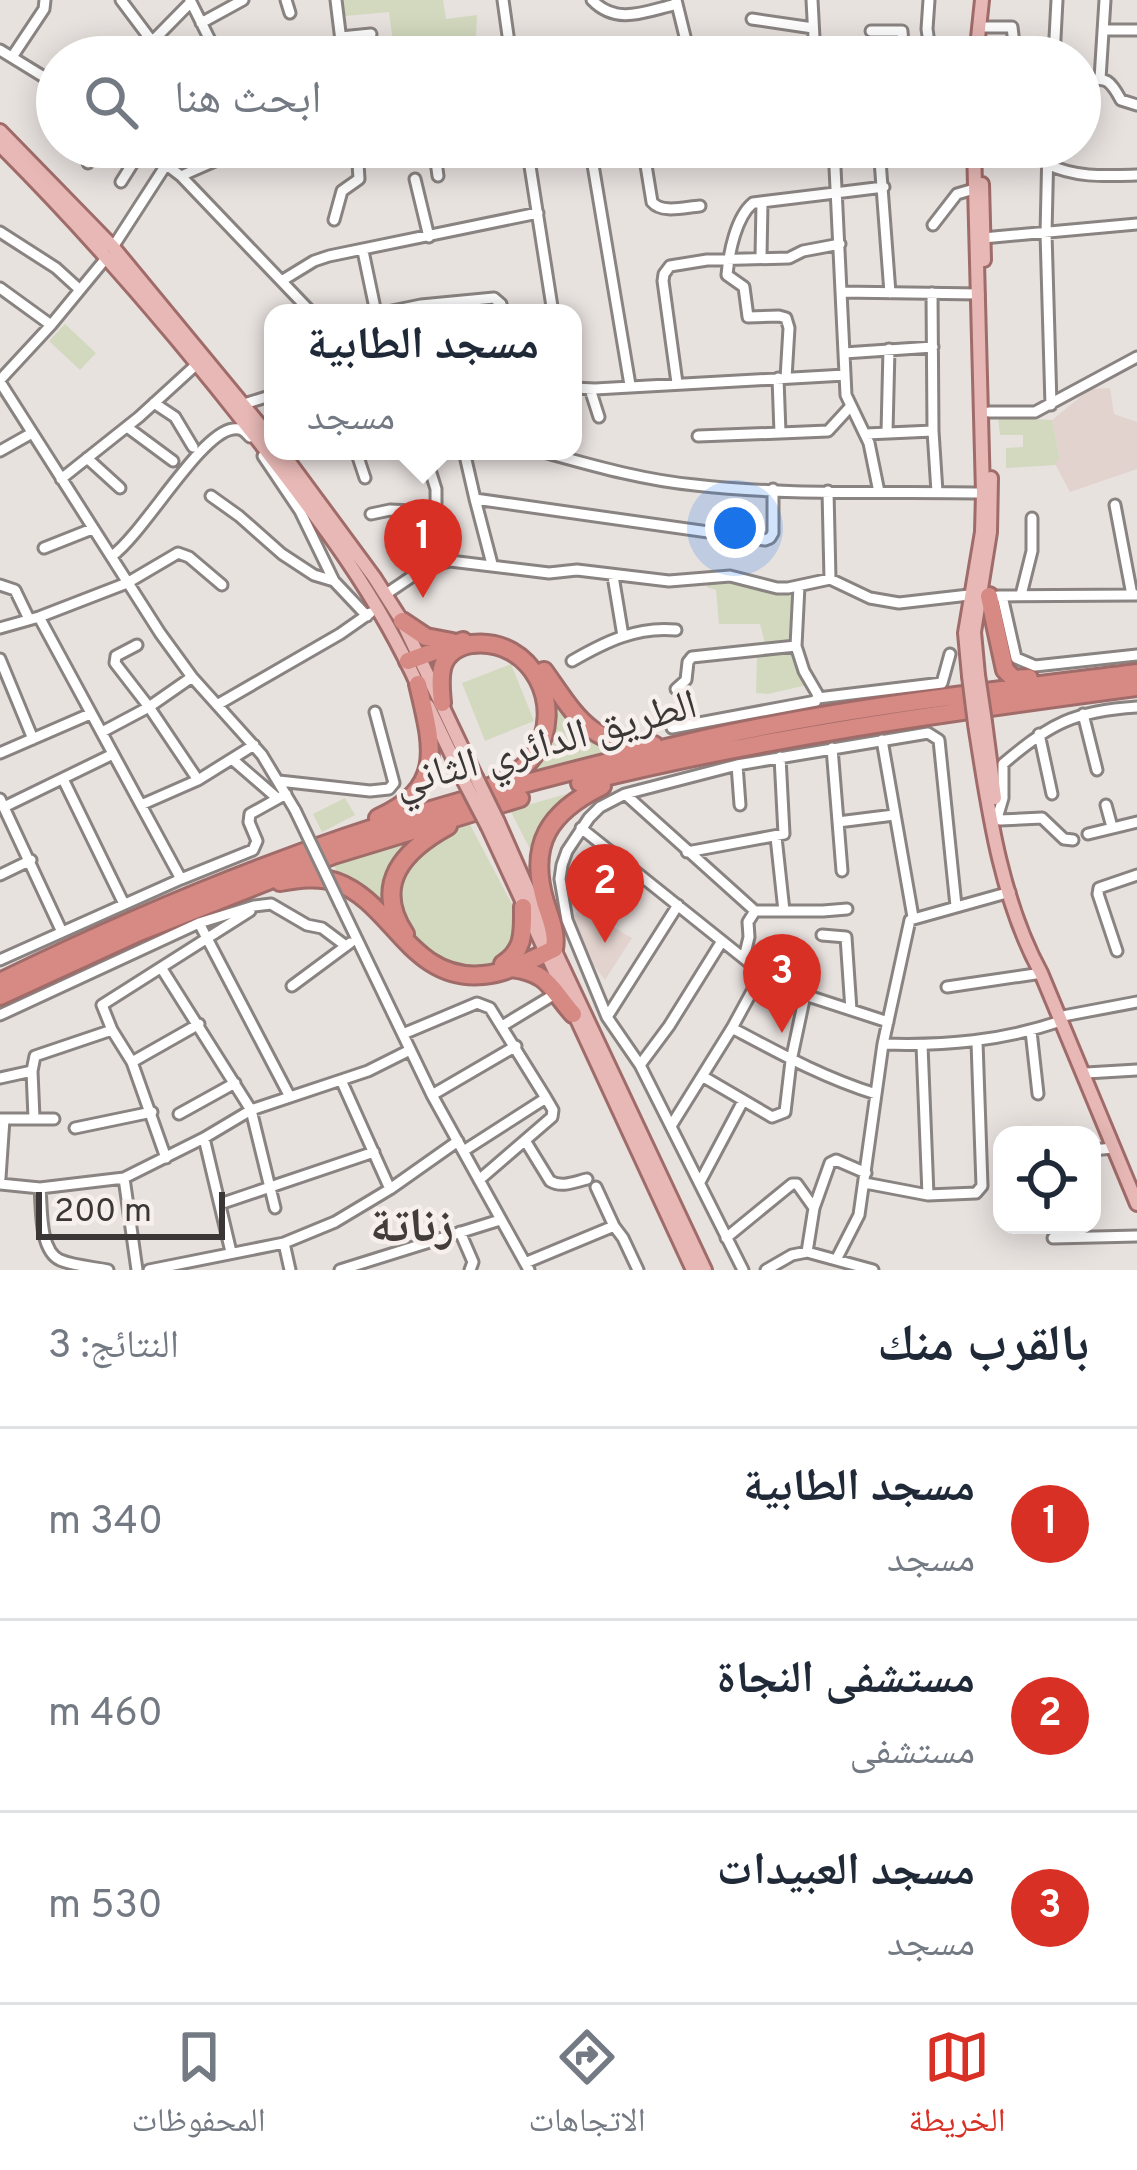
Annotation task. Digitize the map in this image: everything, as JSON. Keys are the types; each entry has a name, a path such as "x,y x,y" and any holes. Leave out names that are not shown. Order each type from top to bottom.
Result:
{"highway":[{"path":"985,596 1010,676 1021,680 1091,672 1107,676"},
{"path":"402,621 426,637 509,644 529,655 590,730 639,746 683,751"},
{"path":"414,659 453,642"},
{"path":"432,810 519,770 541,741 547,712 542,684 533,668 506,648 489,644 463,646 448,657 442,668 442,703"},
{"name":"الطريق الدائري الثاني","path":"0,982 182,899 432,810 822,717 1137,673"},
{"path":"340,841 401,807 424,782 432,746 418,684"},
{"name":"الطريق الدائري الثاني","path":"0,995 139,932 371,842 490,819 683,751 1137,687"},
{"path":"245,889 309,878 334,881 362,896 412,950 438,967 478,976 511,968 550,951 556,936 538,863 549,827 578,797 683,751"},
{"path":"490,819 422,840 404,858 394,883 395,915 411,941 426,954 454,967 478,970 503,964 518,951 523,907"},
{"path":"511,968 543,977 573,1014"}],"main road":[{"path":"983,36 985,0"},
{"path":"980,36 985,0"},
{"path":"0,130 110,252 264,445"},
{"path":"0,146 31,169"},
{"path":"977,168 991,521 985,596 974,632 974,676 987,800 1026,946 1042,973"},
{"path":"980,168 985,596"},
{"path":"110,252 197,364 244,404 264,430"},
{"path":"275,460 442,703 470,779"},
{"path":"292,460 376,607 402,621 418,684 490,819 705,1270"},
{"path":"980,723 999,818 1042,973 1135,1178 1137,1193"},
{"path":"490,819 523,907 550,951 573,1014 693,1270"},
{"path":"1062,1019 1137,1204"}],"street":[{"path":"12,57 44,9 45,0"},
{"path":"121,0 149,36"},
{"path":"201,22 243,0"},
{"path":"286,0 290,13"},
{"path":"336,0 340,36"},
{"path":"502,0 508,36"},
{"path":"592,0 617,16 677,2 685,36"},
{"path":"812,0 814,36"},
{"path":"928,36 929,0"},
{"path":"1055,36 1057,0"},
{"path":"1101,62 1105,0"},
{"path":"156,36 190,1 208,36"},
{"path":"752,19 813,28"},
{"path":"985,27 1012,27 1013,36"},
{"path":"1103,29 1137,31"},
{"path":"871,31 903,32 903,36"},
{"path":"350,36 371,34"},
{"path":"0,50 36,72"},
{"path":"1101,79 1111,82 1120,100 1137,104"},
{"path":"121,182 130,168"},
{"path":"164,168 110,252 0,381 127,583 192,677 254,745 279,782 282,796"},
{"path":"170,168 304,304"},
{"path":"182,176 197,168"},
{"path":"334,220 342,191 359,179 358,168"},
{"path":"437,168 438,176"},
{"path":"533,168 552,304"},
{"path":"594,168 630,385"},
{"path":"647,168 655,206 700,206"},
{"path":"836,168 846,395 866,434 879,493"},
{"path":"882,168 890,292"},
{"path":"1047,168 1051,405"},
{"path":"1056,168 1078,174 1137,175"},
{"path":"415,178 429,236"},
{"path":"780,434 788,322 779,316 748,316 743,285 727,274 746,208 884,187"},
{"path":"933,225 957,194 974,189"},
{"path":"761,257 762,202"},
{"path":"283,280 314,261 538,213"},
{"path":"983,238 1137,224"},
{"path":"0,232 79,289"},
{"path":"677,383 664,274 670,266 789,258 840,244"},
{"path":"363,251 377,304"},
{"path":"0,288 51,325"},
{"path":"842,292 979,294"},
{"path":"932,293 937,492"},
{"path":"431,304 494,298 502,304"},
{"path":"844,353 933,347"},
{"path":"887,432 890,349"},
{"path":"989,412 1035,412 1137,356"},
{"path":"61,479 197,364"},
{"path":"582,389 845,375"},
{"path":"590,389 599,417"},
{"path":"244,404 264,398"},
{"path":"154,403 175,417 193,447"},
{"path":"698,436 828,431 850,407"},
{"path":"127,427 172,461"},
{"path":"112,556 221,435 237,429 246,432 264,458"},
{"path":"866,434 933,431"},
{"path":"0,451 32,433"},
{"path":"87,458 119,488"},
{"path":"582,458 640,477 678,483 983,493"},
{"path":"265,460 300,511 334,581"},
{"path":"359,460 364,478"},
{"path":"428,460 437,512 436,563"},
{"path":"466,460 492,564"},
{"path":"475,499 765,540 772,533 773,489"},
{"path":"828,491 830,579"},
{"path":"211,496 282,554 376,607"},
{"path":"217,705 376,607 436,563 492,564 549,573 577,569 676,581 730,576 776,588 830,579 870,598 899,604 985,596 1134,595 1115,505"},
{"path":"371,514 437,512"},
{"path":"1021,595 1032,551 1032,518"},
{"path":"44,548 92,529"},
{"path":"0,628 127,583 181,554 222,585"},
{"path":"613,576 623,636"},
{"path":"0,585 15,590 34,618 181,879"},
{"path":"799,586 796,646 818,698"},
{"path":"985,596 1016,658 1023,663 1137,655"},
{"path":"572,661 623,636 655,628 676,630"},
{"path":"137,645 116,656 115,663 198,780"},
{"path":"676,689 686,680 692,657 796,646"},
{"path":"672,728 818,698 941,683 950,654"},
{"path":"0,659 33,739"},
{"path":"102,732 192,677"},
{"path":"1072,841 1042,818 999,818 1003,765 1040,734 1084,714 1137,709"},
{"path":"279,782 389,789 394,784 375,712"},
{"path":"0,753 91,714"},
{"path":"1084,714 1097,770"},
{"path":"743,1270 640,1065 607,1017 574,941 560,879 567,851 600,807 625,794 737,765 928,733 939,740 956,906"},
{"path":"1040,734 1052,794"},
{"path":"881,740 914,917"},
{"path":"142,805 198,780 254,745"},
{"path":"832,748 842,871"},
{"path":"62,932 2,803 113,754"},
{"path":"1015,754 1043,758"},
{"path":"687,851 776,837 786,830 780,757"},
{"path":"232,759 296,810 432,1096 527,1266 614,1226"},
{"path":"737,765 740,806"},
{"path":"63,778 124,904"},
{"path":"625,794 755,910 847,909"},
{"path":"0,960 253,850 257,841 250,814 282,796"},
{"path":"1106,805 1112,827"},
{"path":"838,822 894,815"},
{"path":"1088,834 1137,822"},
{"path":"581,828 762,973 805,995 888,1022"},
{"path":"776,837 784,911"},
{"path":"0,875 31,860"},
{"path":"1118,951 1099,888 1137,875"},
{"path":"837,1258 859,1216 884,1044 908,924 914,917 1010,892"},
{"path":"0,1015 199,923 258,906 271,904 307,926 322,928 346,946"},
{"path":"607,1017 678,905"},
{"path":"166,1158 132,1062 102,1005 258,906"},
{"path":"744,958 748,922 755,910"},
{"path":"199,923 289,1096"},
{"path":"822,935 846,937 851,1010"},
{"path":"292,986 357,938"},
{"path":"550,951 574,941"},
{"path":"640,1065 722,941"},
{"path":"162,969 251,1110 274,1208"},
{"path":"671,1126 762,973"},
{"path":"946,987 1042,973"},
{"path":"502,1026 555,994"},
{"path":"702,1076 772,1117 785,1112 805,995"},
{"path":"884,1044 977,1042 1137,1002"},
{"path":"404,1034 477,1003 490,1008 553,1110 552,1117 526,1142 479,1180"},
{"path":"132,1062 199,1024"},
{"path":"732,1028 791,1061 876,1094"},
{"path":"34,1118 32,1060 37,1054 112,1030"},
{"path":"1031,1031 1038,1094"},
{"path":"598,1043 618,1033"},
{"path":"807,1252 814,1208 833,1161 866,1178 928,1195 976,1193 982,1186 977,1042"},
{"path":"922,1045 928,1195"},
{"path":"432,1096 516,1046"},
{"path":"54,1119 2,1119 0,1181 40,1188 124,1178 251,1110 368,1071 410,1050"},
{"path":"1086,1072 1137,1070"},
{"path":"0,1078 32,1071"},
{"path":"341,1080 390,1189"},
{"path":"179,1114 235,1083"},
{"path":"149,1270 204,1265 231,1252 284,1243 335,1222 546,1098"},
{"path":"700,1182 743,1100"},
{"path":"75,1128 152,1112"},
{"path":"204,1138 231,1252"},
{"path":"526,1142 550,1181 591,1183 638,1270"},
{"path":"1101,1149 1113,1148"},
{"path":"220,1204 374,1152"},
{"path":"124,1178 137,1270"},
{"path":"726,1238 794,1183 814,1208"},
{"path":"40,1188 46,1243 52,1254 63,1261 108,1270"},
{"path":"340,1270 500,1220"},
{"path":"460,1232 472,1262 470,1270"},
{"path":"1053,1238 1137,1236"},
{"path":"284,1243 290,1270"},
{"path":"766,1270 807,1252 866,1269"},
{"path":"388,1255 394,1270"}],"shaded area":[{"path":"1110,388 1114,414 1137,422 1137,469 1070,492 1054,462 1060,458 1052,420 1090,389"},
{"path":"581,908 632,938 605,980 582,950 573,917"}],"green space":[{"path":"341,0 443,0 446,19 477,15 476,36 392,36 389,12 345,16"},
{"path":"65,324 96,353 80,370 49,341"},
{"path":"998,417 1052,420 1060,459 1056,465 1006,468 1006,448 1023,447 1023,435 1000,435"},
{"path":"705,579 796,591 791,644 807,685 756,693 757,657 767,651 760,624 719,624 716,590 707,587"},
{"path":"511,664 534,721 485,741 462,683"},
{"path":"542,684 577,719 639,746 492,786 542,743"},
{"path":"584,789 542,822 530,849 510,810"},
{"path":"345,798 355,815 322,832 313,814"},
{"path":"467,819 523,925 503,964 466,970 426,954 342,884 332,861"}],"place":[{"name":"مسجد الطابية","path":"423,598"},
{"name":"مستشفى النجاة","path":"605,943"},
{"name":"مسجد العبيدات","path":"782,1033"}],"district":[{"name":"زناتة","path":"412,1229"}]}
